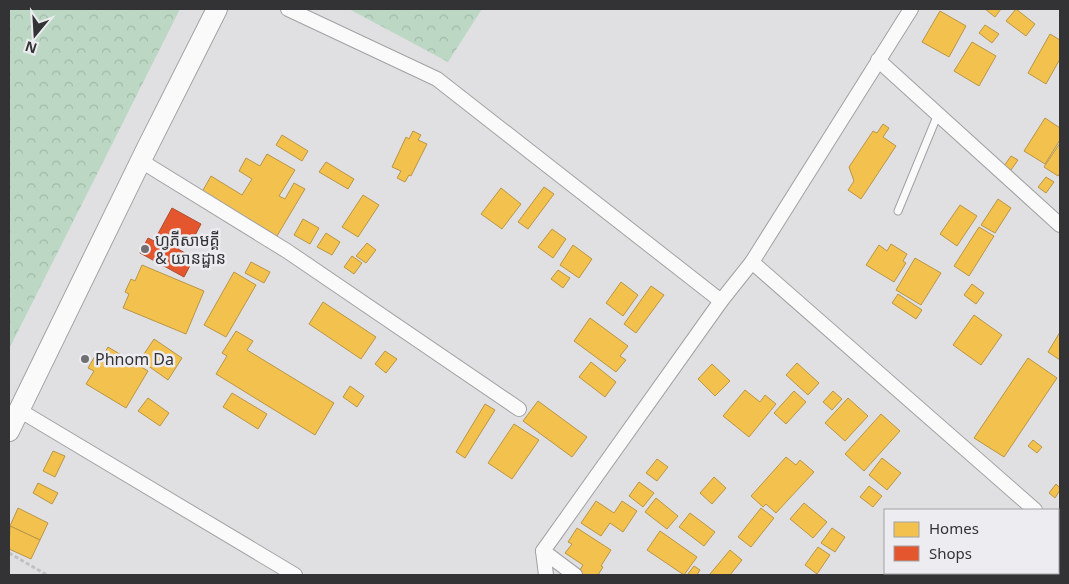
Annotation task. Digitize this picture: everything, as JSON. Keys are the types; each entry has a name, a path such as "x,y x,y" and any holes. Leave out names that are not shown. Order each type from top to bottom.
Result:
{"main road":[{"path":"9,432 217,9"}],"street":[{"path":"288,9 438,80 722,301"},
{"path":"546,575 543,551 752,262 911,9"},
{"path":"878,60 1060,225"},
{"path":"141,161 287,250 519,409"},
{"path":"752,262 1034,509"},
{"path":"19,410 296,575"},
{"path":"543,551 575,575"}],"lane":[{"path":"898,211 938,114"}],"path":[{"path":"9,553 47,575"}],"green space":[{"path":"9,9 180,9 9,349"},
{"path":"349,9 482,9 448,62"}],"building: Homes":[{"path":"985,9 1001,9 995,17"},
{"path":"1016,9 1035,24 1026,36 1006,21"},
{"path":"940,11 966,26 949,57 922,42"},
{"path":"985,25 999,34 992,43 979,33"},
{"path":"1050,34 1060,40 1060,59 1046,84 1028,73"},
{"path":"972,42 996,56 979,86 954,71"},
{"path":"1045,118 1060,128 1060,140 1045,164 1024,151"},
{"path":"883,124 889,128 883,137 896,146 861,199 848,190 854,181 849,167 873,131 877,133"},
{"path":"413,131 421,135 418,140 427,144 411,176 409,175 405,182 397,178 401,171 392,167 406,137 409,139"},
{"path":"282,135 308,151 302,161 276,145"},
{"path":"1060,143 1060,173 1058,176 1044,167"},
{"path":"267,154 295,170 279,196 285,199 294,183 305,189 277,236 202,192 211,176 242,195 252,179 239,171 246,158 260,166"},
{"path":"1011,156 1018,160 1011,170 1004,166"},
{"path":"326,162 354,179 348,189 319,172"},
{"path":"1046,177 1054,182 1046,193 1038,187"},
{"path":"544,187 554,194 528,229 518,222"},
{"path":"501,188 521,204 502,229 481,214"},
{"path":"363,195 379,205 358,237 342,227"},
{"path":"998,199 1011,208 995,233 981,225"},
{"path":"960,205 977,216 957,246 940,234"},
{"path":"303,219 319,228 310,244 294,235"},
{"path":"979,227 994,236 969,276 954,266"},
{"path":"552,229 566,239 553,258 538,247"},
{"path":"326,233 340,242 332,255 317,247"},
{"path":"367,243 376,250 366,263 356,256"},
{"path":"891,244 907,254 903,261 906,263 894,282 866,265 879,245 887,251"},
{"path":"573,245 592,259 579,278 560,265"},
{"path":"352,256 362,263 354,274 344,267"},
{"path":"915,258 941,273 921,305 896,290"},
{"path":"251,262 270,272 264,283 245,273"},
{"path":"142,265 204,291 186,334 123,308 129,294 125,292 131,279 135,281"},
{"path":"558,270 570,278 563,288 551,279"},
{"path":"234,272 256,285 226,337 204,325"},
{"path":"621,282 638,295 623,316 606,303"},
{"path":"972,284 984,293 976,304 964,295"},
{"path":"651,286 664,295 636,333 624,324"},
{"path":"898,294 922,310 916,319 892,303"},
{"path":"323,302 376,337 361,359 309,324"},
{"path":"974,315 1002,335 981,365 953,345"},
{"path":"590,318 628,346 620,356 626,360 616,372 574,341"},
{"path":"236,331 253,341 247,350 334,403 315,435 216,374 227,356 222,353"},
{"path":"1060,332 1060,360 1048,352"},
{"path":"154,339 182,358 168,380 140,360"},
{"path":"108,347 148,371 126,408 86,384 94,371 88,368 95,356 101,359"},
{"path":"385,351 397,359 386,373 375,364"},
{"path":"1028,358 1057,378 1004,457 974,438"},
{"path":"591,362 616,382 605,397 579,377"},
{"path":"797,363 819,383 808,395 786,375"},
{"path":"712,364 730,381 715,396 698,379"},
{"path":"350,386 364,396 357,407 343,397"},
{"path":"745,390 760,402 765,395 776,404 749,437 723,416"},
{"path":"794,391 806,402 786,424 774,413"},
{"path":"833,391 842,399 832,410 823,402"},
{"path":"232,393 267,414 258,429 223,407"},
{"path":"148,398 169,413 160,426 138,411"},
{"path":"848,398 868,416 845,441 825,423"},
{"path":"538,401 587,437 572,457 523,421"},
{"path":"485,404 495,410 465,458 456,452"},
{"path":"881,414 900,431 864,471 845,454"},
{"path":"514,424 539,440 512,479 488,463"},
{"path":"1033,440 1042,447 1037,453 1028,446"},
{"path":"53,451 65,456 55,477 43,471"},
{"path":"786,457 796,465 800,460 814,472 776,513 766,504 763,507 751,496"},
{"path":"882,458 901,473 887,490 869,475"},
{"path":"657,459 668,467 657,481 646,473"},
{"path":"714,477 726,488 712,504 700,493"},
{"path":"639,482 654,493 643,507 629,496"},
{"path":"38,483 58,493 52,504 33,493"},
{"path":"1056,484 1060,490 1055,498 1049,493"},
{"path":"869,486 882,496 873,507 860,497"},
{"path":"656,498 678,516 667,529 645,512"},
{"path":"596,501 614,513 622,501 637,511 623,532 610,523 601,536 581,523"},
{"path":"804,503 827,522 813,538 790,519"},
{"path":"18,508 48,523 40,540 10,526"},
{"path":"761,508 774,518 751,547 738,537"},
{"path":"690,513 715,532 704,546 679,527"},
{"path":"10,526 40,540 31,559 9,549"},
{"path":"577,528 611,550 598,575 581,575 578,573 583,565 565,553 572,544 568,542"},
{"path":"832,528 845,537 835,552 821,543"},
{"path":"660,531 697,557 684,575 647,550"},
{"path":"818,547 830,555 817,574 805,565"},
{"path":"730,550 742,560 730,575 711,575 710,574"},
{"path":"694,566 700,570 697,575 687,575"}],"building: Shops":[{"path":"172,208 201,224 190,245 182,240 178,249 194,258 184,277 140,253 148,238 154,241"}],"place":[{"name":"ហ្វភីសាមគ្គី & យានដ្ឋាន","path":"145,249"},
{"name":"Phnom Da","path":"85,359"}]}
